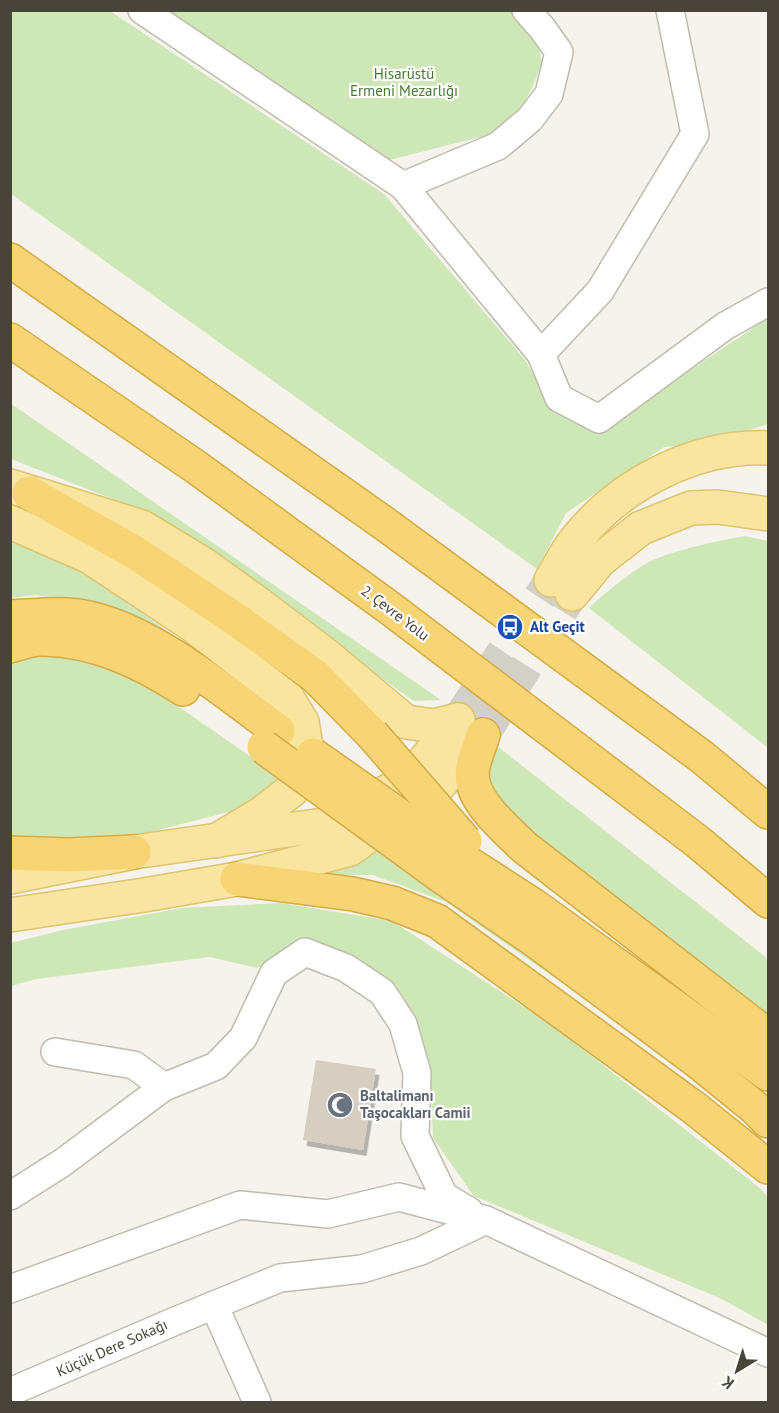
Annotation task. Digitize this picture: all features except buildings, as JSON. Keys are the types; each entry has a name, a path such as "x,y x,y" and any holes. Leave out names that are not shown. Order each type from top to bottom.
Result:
{"highway":[{"path":"10,260 375,518 702,756 768,807"},
{"name":"2. Çevre Yolu","path":"10,340 196,467 391,609 698,842 768,901"},
{"path":"20,489 134,552 231,616 315,676 372,734 454,857 536,941 696,1060 768,1121"},
{"path":"10,617 54,614 88,617 122,628 154,644 211,682 271,739"},
{"path":"10,646 41,639 96,645 154,670 211,708 271,739 533,905 768,1074"},
{"path":"471,728 473,785 488,811 524,847 768,1036"},
{"path":"702,756 768,812"},
{"path":"698,842 768,908"},
{"path":"10,853 68,855 134,852"},
{"path":"237,879 353,894 393,903 437,921 684,1100 768,1167"}],"main road":[{"path":"767,453 693,458 644,480 608,507 575,541 562,587 641,528 725,496 768,493"},
{"path":"20,489 142,527 202,564 256,603 327,656 406,722 471,728"},
{"path":"691,508 718,507 768,514"},
{"path":"10,522 90,557 194,626 288,699 302,722 306,746 305,767 292,790 261,814 216,841"},
{"path":"10,877 134,852 330,824 392,789 471,728"},
{"path":"10,915 237,879 350,849 439,785 471,728"}],"street":[{"path":"142,10 403,186 542,354 559,398 599,419 725,326 768,302"},
{"path":"403,186 498,146 530,119 549,94 559,52 526,10"},
{"path":"542,354 600,291 695,134 670,10"},
{"path":"10,1197 62,1163 164,1087 216,1066 243,1038 274,973 305,952 346,968 382,992 403,1024 417,1073 415,1136 444,1196 486,1220 768,1353"},
{"path":"55,1052 134,1065 164,1087"},
{"path":"10,1289 240,1205 328,1214 399,1197 486,1220"},
{"name":"Küçük Dere Sokağı","path":"10,1392 280,1278 362,1269 421,1251 486,1220"},
{"path":"214,1305 257,1402"}],"green space":[{"path":"11,11 110,11 384,194 526,361 550,407 596,433 768,318 768,424 711,443 664,447 566,513 537,569 11,194"},
{"name":"Hisarüstü Ermeni Mezarlığı","path":"168,11 515,11 536,33 542,63 519,113 492,134 389,160"},
{"path":"10,403 441,700 414,701 143,511 11,459"},
{"path":"745,536 768,541 768,748 589,608 629,575 653,560 710,543"},
{"path":"11,540 91,577 243,685 103,605 36,595 11,598"},
{"path":"49,650 115,667 166,698 286,781 236,810 139,835 11,841 10,657"},
{"path":"497,746 768,959 768,1025 534,840 485,791 485,762"},
{"path":"382,843 684,1068 446,902 373,875 301,875"},
{"path":"281,903 392,921 552,1025 761,1189 768,1197 768,1325 722,1299 474,1196 433,1138 430,1074 406,1004 388,979 315,942 257,968 210,957 36,979 11,986 11,943 63,930 182,908"}],"tunnel":[{"path":"458,720 551,580"},
{"path":"483,735 572,594"}],"place":[{"name":"Alt Geçit","path":"510,627"},
{"name":"Baltalimanı Taşocakları Camii","path":"340,1105"}]}
